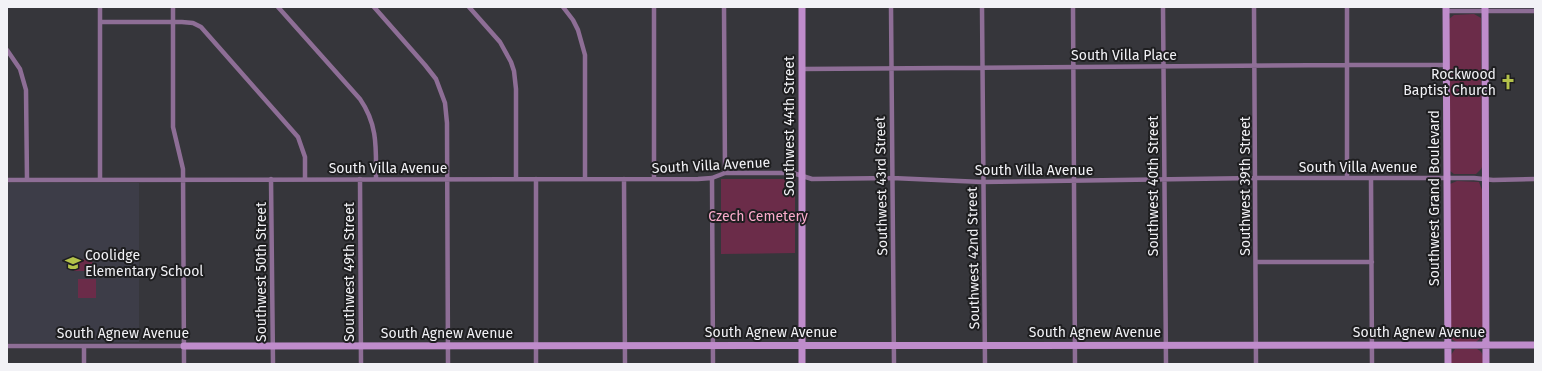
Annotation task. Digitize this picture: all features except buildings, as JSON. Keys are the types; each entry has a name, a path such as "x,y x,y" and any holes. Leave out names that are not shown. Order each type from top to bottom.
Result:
{"street":[{"path":"100,7 100,179"},
{"path":"173,7 173,127 182,161 183,179 184,364"},
{"path":"278,7 360,98 366,107 374,126 376,136 376,179"},
{"path":"374,7 425,64 439,86 445,103 448,179 448,364"},
{"path":"469,7 500,42 511,62 514,71 516,89 516,179"},
{"path":"563,7 573,20 578,30 584,55 585,179"},
{"path":"654,7 654,179"},
{"path":"724,7 725,173"},
{"name":"Southwest 44th Street","path":"802,7 802,364"},
{"name":"Southwest 43rd Street","path":"891,7 894,364"},
{"name":"Southwest 42nd Street","path":"982,7 982,182 985,364"},
{"path":"1073,7 1075,364"},
{"name":"Southwest 40th Street","path":"1163,7 1166,364"},
{"name":"Southwest 39th Street","path":"1254,7 1256,364"},
{"path":"1347,7 1347,178"},
{"path":"1446,9 1535,11"},
{"name":"Southwest Grand Boulevard","path":"1446,9 1448,364"},
{"path":"1485,9 1486,364"},
{"path":"100,22 173,22 193,23 200,27 294,132 303,149 305,179"},
{"path":"7,50 20,69 26,90 27,180"},
{"name":"South Villa Place","path":"802,69 891,67 1164,67 1347,64 1446,65"},
{"name":"South Villa Avenue","path":"7,180 698,179 712,178 725,173 792,173 812,179 892,178 982,182 1256,178 1535,179"},
{"path":"712,178 712,364"},
{"path":"1371,178 1372,364"},
{"name":"Southwest 50th Street","path":"271,179 273,364"},
{"name":"Southwest 49th Street","path":"360,179 361,364"},
{"path":"536,179 536,364"},
{"path":"624,179 625,364"},
{"path":"1256,262 1372,262"},
{"name":"South Agnew Avenue","path":"7,346 1535,346"},
{"path":"84,346 84,364"}],"shaded area":[{"name":"Coolidge Elementary School","path":"7,183 139,183 139,342 7,343"}],"green space":[{"path":"1474,14 1481,18 1482,167 1476,174 1454,174 1450,171 1449,19 1454,15"},
{"name":"Czech Cemetery","path":"721,179 795,179 795,253 721,254"},
{"path":"1457,181 1479,182 1482,190 1483,336 1476,342 1465,343 1452,340 1450,337 1450,184"},
{"path":"92,259 93,271 74,271 73,260"},
{"path":"78,279 96,279 96,298 78,298"},
{"path":"1455,349 1479,350 1482,353 1483,364 1451,364 1451,355"}],"place":[{"name":"Rockwood Baptist Church","path":"1508,82"},
{"name":"Coolidge Elementary School","path":"73,263"}]}
